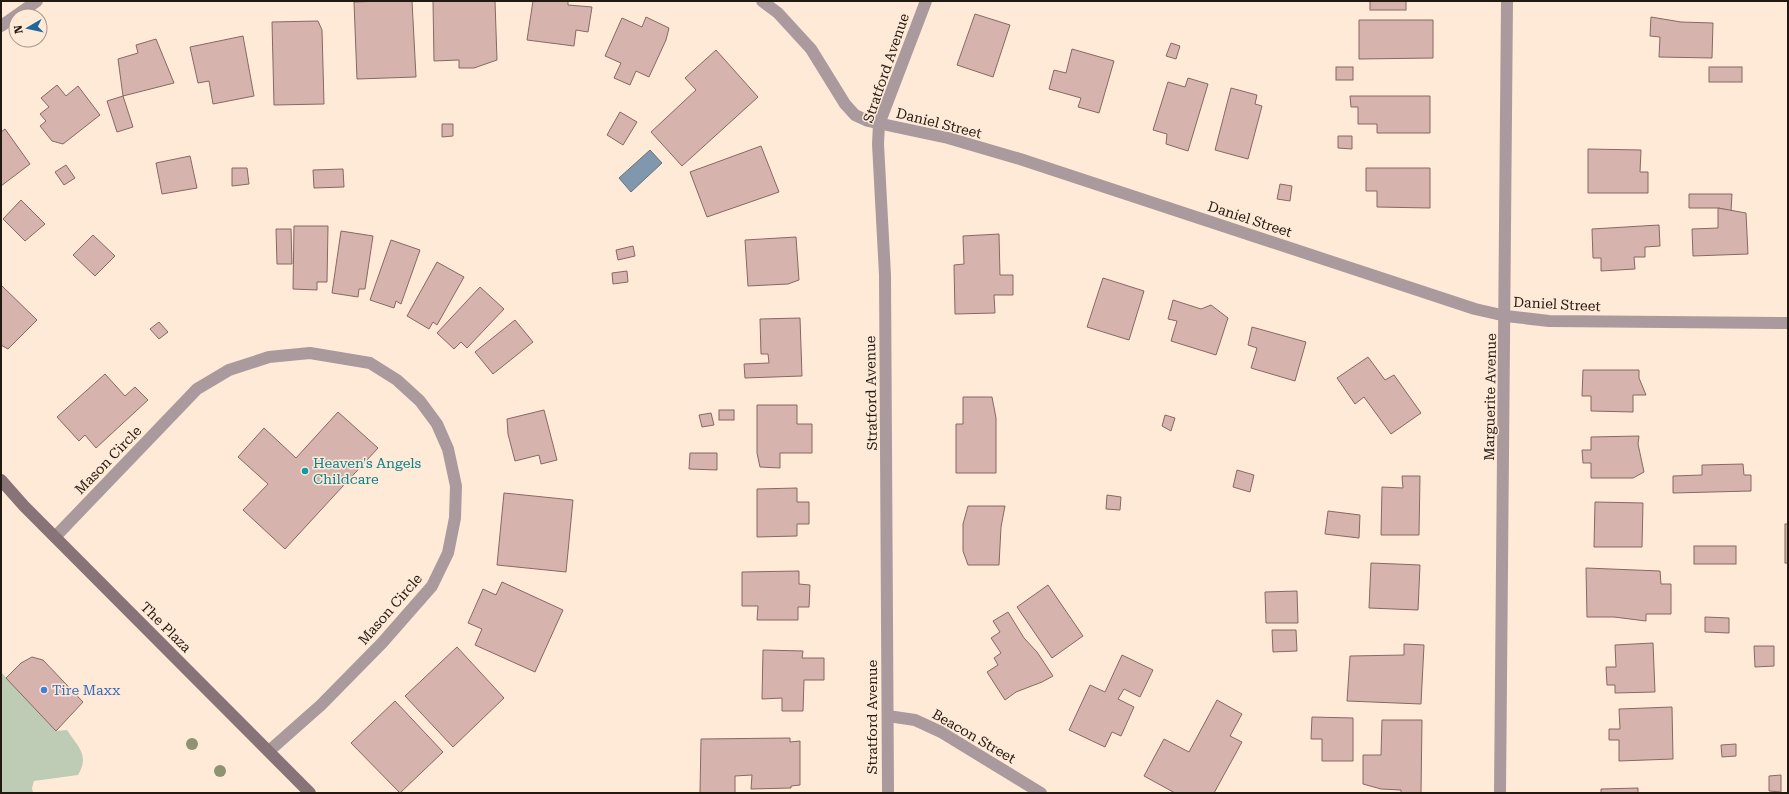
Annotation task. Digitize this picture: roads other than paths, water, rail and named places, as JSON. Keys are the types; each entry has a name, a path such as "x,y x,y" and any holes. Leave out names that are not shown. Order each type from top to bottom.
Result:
{"main road":[{"name":"The Plaza","path":"1,480 55,537 310,793"}],"street":[{"path":"1,26 37,1"},
{"name":"Daniel Street","path":"762,1 778,13 811,49 845,104 855,115 868,121 948,138 1020,159 1475,309 1506,316 1549,321 1788,323"},
{"name":"Stratford Avenue","path":"888,793 885,275 878,144 879,124 926,1"},
{"name":"Marguerite Avenue","path":"1500,793 1506,316 1507,1"},
{"name":"Mason Circle","path":"55,537 197,389 229,370 269,357 310,353 318,354 370,363 397,380 420,401 437,424 448,449 456,486 455,518 448,553 432,586 382,643 321,705 269,751"},
{"name":"Beacon Street","path":"888,716 915,720 941,732 1041,793"}],"water":[{"path":"650,150 662,163 631,192 619,178"}],"place":[{"name":"Heaven's Angels Childcare","path":"305,471"},
{"name":"Tire Maxx","path":"44,690"}]}
